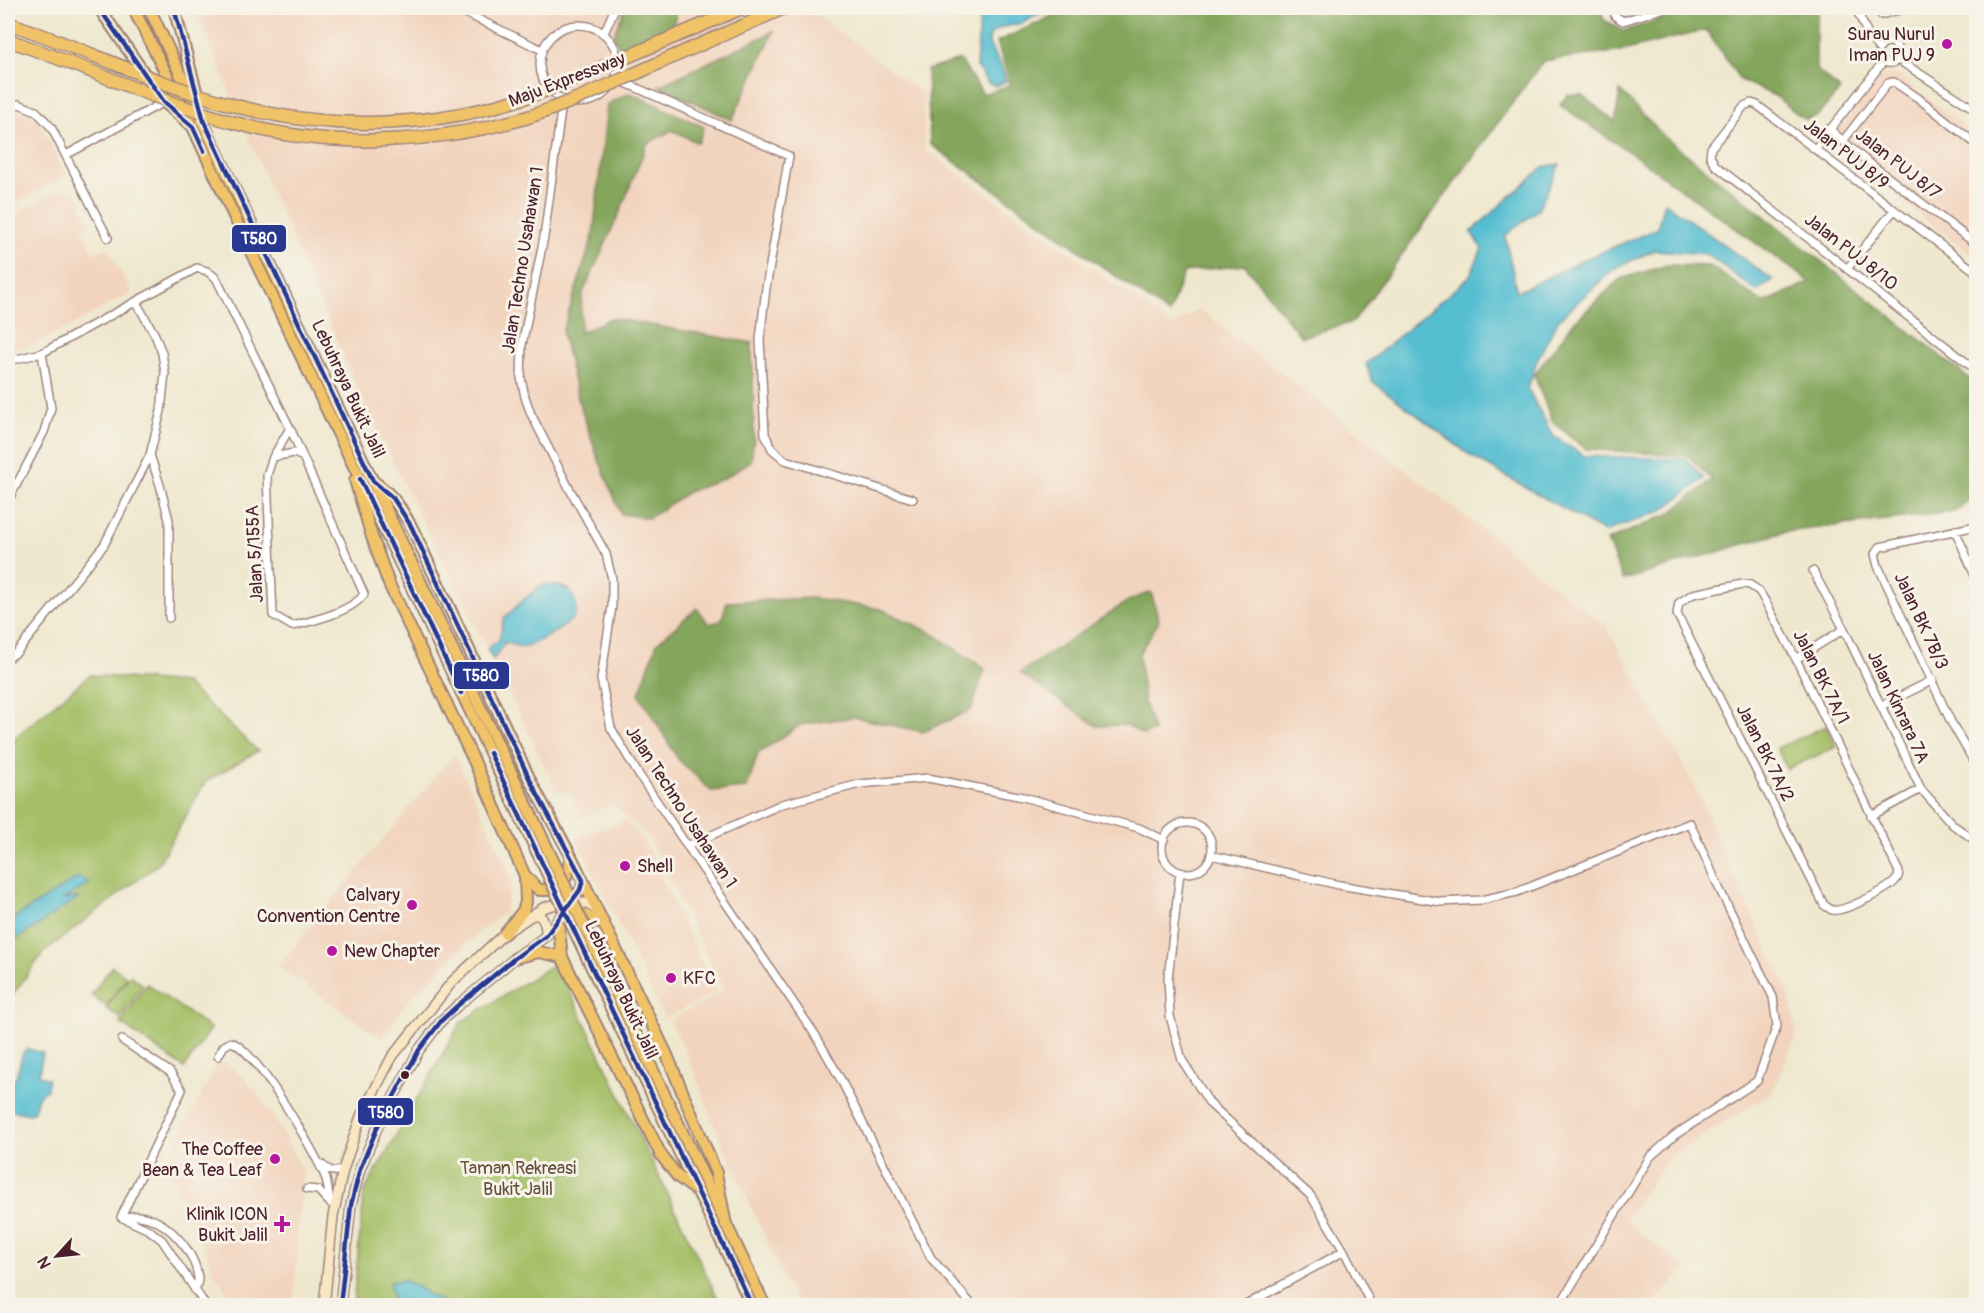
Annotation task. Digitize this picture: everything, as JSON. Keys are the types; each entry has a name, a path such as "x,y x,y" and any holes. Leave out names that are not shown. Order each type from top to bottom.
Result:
{"highway":[{"path":"99,8 164,102 193,127"},
{"name":"Lebuhraya Bukit Jalil","path":"133,8 193,127 346,447 388,527 765,1305"},
{"name":"Lebuhraya Bukit Jalil","path":"149,8 373,481 388,527 752,1305"},
{"path":"174,8 204,121"},
{"name":"Maju Expressway","path":"8,23 164,84 232,105 311,120 393,122 430,120 466,114 536,94 742,8"},
{"name":"Maju Expressway","path":"8,40 146,94 247,126 282,134 320,138 396,139 472,130 541,112 590,94 784,8"},
{"path":"346,447 372,537 389,584 474,761 525,876 539,890 554,890 566,877 571,856"},
{"path":"373,481 386,490 401,507 411,525 531,780 583,880 667,1054 716,1173 726,1226"},
{"path":"505,933 523,911 526,902 525,876"},
{"path":"604,924 581,913 566,916 559,929 562,957 661,1155 677,1176 698,1192"},
{"path":"515,958 535,952 552,953 562,957"},
{"path":"745,1291 745,1305"}],"main road":[{"path":"340,1305 351,1205 360,1169 378,1126 419,1050 433,1031 457,1006 515,958 546,936 580,890 583,880"},
{"path":"324,1305 333,1216 343,1170 361,1116 393,1058 452,982 505,933 552,905 586,903 597,910"},
{"path":"532,915 539,915 543,918 546,936"}],"street":[{"path":"455,8 542,50"},
{"path":"604,33 615,8"},
{"path":"1613,8 1616,16 1623,21 1665,8"},
{"path":"1856,8 1868,35 1878,49 1878,56 1883,62 1889,64 1897,59 1899,51 1893,43 1886,42 1878,49"},
{"path":"1881,15 1906,8"},
{"path":"581,24 589,26 604,33 610,39 617,54 615,79 610,88 594,100 573,102 563,99 553,93 541,73 542,50 551,36 564,27 581,24"},
{"path":"1897,59 1977,110"},
{"path":"1815,149 1883,62"},
{"path":"615,79 789,156 766,288 760,339 765,434 772,449 785,460 913,499"},
{"path":"1843,141 1888,83 1894,82 1977,144"},
{"name":"Jalan Techno Usahawan 1","path":"563,99 544,237 522,345 521,378 531,414 606,554 612,579 612,606 601,679 611,728 633,765 816,1036 841,1080 931,1258 973,1305"},
{"path":"66,155 164,102"},
{"name":"Jalan PUJ 8/9","path":"1710,156 1711,148 1744,106 1751,103 1757,105 1977,272"},
{"path":"8,106 19,104 36,111 51,127 108,238"},
{"name":"Jalan PUJ 8/7","path":"1829,129 1977,244"},
{"name":"Jalan PUJ 8/10","path":"1710,156 1715,165 1977,370"},
{"path":"1847,269 1894,210"},
{"name":"Jalan 5/155A","path":"8,361 42,352 197,268 207,271 216,278 290,428 364,594 360,601 324,618 292,626 273,615 267,475 273,457 290,428"},
{"path":"8,658 17,652 104,545 150,455 161,411 165,373 162,353 155,335 136,302"},
{"path":"8,501 44,432 51,408 42,352"},
{"path":"273,457 294,453 303,457"},
{"path":"150,455 169,520 169,618"},
{"path":"1977,526 1955,530 1977,578"},
{"name":"Jalan BK 7B/3","path":"1955,530 1880,547 1875,554 1878,566 1951,722 1977,765"},
{"name":"Jalan Kinrara 7A","path":"1813,571 1844,629 1921,789 1953,825 1977,841"},
{"name":"Jalan BK 7A/1","path":"1677,614 1679,603 1693,594 1725,586 1750,585 1759,591 1796,659 1870,816 1896,864"},
{"name":"Jalan BK 7A/2","path":"1677,614 1824,905 1832,910 1839,910 1876,894 1896,881 1899,872 1896,864"},
{"path":"1796,659 1844,629"},
{"path":"1881,706 1933,680"},
{"path":"687,846 782,804 860,784 928,778 1023,797 1139,828 1164,840"},
{"path":"1870,816 1921,789"},
{"path":"1211,855 1340,885 1441,902 1481,900 1517,892 1690,823 1719,888 1773,997 1777,1026 1757,1081 1675,1135 1650,1157 1559,1305"},
{"path":"1182,824 1198,826 1209,838 1211,855 1202,868 1187,873 1180,872 1167,863 1162,848 1164,840 1174,827 1182,824"},
{"path":"1180,872 1168,979 1170,1016 1182,1060 1210,1104 1311,1196 1344,1251 1372,1305"},
{"path":"121,1217 182,1090 170,1072 122,1040"},
{"path":"218,1056 224,1046 231,1042 236,1044 250,1057 294,1117 326,1180 333,1216"},
{"path":"319,1163 328,1170 335,1172 343,1170"},
{"path":"307,1189 318,1190 330,1203"},
{"path":"121,1217 139,1216 155,1221 171,1231 187,1248 199,1278 195,1291"},
{"path":"121,1217 149,1230 162,1240 206,1305"},
{"path":"1244,1305 1344,1251"}],"shaded area":[{"path":"195,8 807,8 923,94 925,150 1172,326 1199,309 1606,626 1693,782 1732,873 1788,992 1797,1033 1773,1092 1668,1158 1625,1221 1687,1268 1651,1306 799,1305 786,1283 722,1144 687,1055 670,1020 724,991 650,839 612,803 582,819 571,793 557,791 372,421 257,158"},
{"path":"1896,73 1976,136 1976,259 1828,143 1880,77"},
{"path":"16,111 37,118 67,176 8,207 8,115"},
{"path":"61,189 76,192 90,223 82,229 94,254 108,248 132,293 35,344 8,352 8,224 14,221 17,214"},
{"name":"Calvary Convention Centre","path":"454,754 513,879 504,913 479,932 407,1002 382,1039 278,966"},
{"path":"626,821 643,839 716,992 665,1019 576,837"},
{"path":"219,1060 243,1076 259,1096 276,1120 304,1174 294,1305 235,1305 214,1272 167,1161"}],"green space":[{"path":"625,8 678,8 671,31 622,52 613,37"},
{"path":"1069,8 1600,8 1604,20 1624,31 1695,8 1819,8 1816,24 1816,69 1840,90 1818,115 1805,120 1775,96 1740,80 1706,30 1622,51 1543,61 1353,322 1301,337 1245,265 1184,272 1169,314 930,144 927,70 960,60 983,94 1010,85 997,42"},
{"path":"774,31 732,120 659,86"},
{"path":"1620,91 1666,138 1976,384 1976,495 1954,512 1784,532 1623,580 1607,541 1669,514 1712,480 1688,456 1586,449 1552,421 1534,375 1573,323 1620,279 1668,265 1710,266 1764,303 1810,282 1560,105 1567,95 1582,95 1615,122"},
{"path":"630,93 704,127 698,143 672,130 647,144 619,214 582,295 580,333 611,318 752,343 754,438 751,461 723,479 688,492 649,518 621,514 595,450 579,402 562,333 593,236 607,104"},
{"path":"1151,592 1159,621 1139,654 1144,703 1154,731 1143,735 1127,725 1097,726 1020,673 1128,601"},
{"path":"813,598 881,609 930,632 985,669 971,710 923,732 854,717 800,725 758,754 747,788 711,791 678,759 639,694 657,643 697,608 709,624 721,621 727,602"},
{"path":"90,675 185,683 258,751 206,781 158,864 44,952 8,1001 8,743"},
{"path":"1826,726 1836,747 1787,769 1777,748"},
{"name":"Taman Rekreasi Bukit Jalil","path":"556,963 721,1305 353,1306 364,1192 461,1022"},
{"path":"112,966 127,977 106,1006 91,995"},
{"path":"130,975 143,985 120,1018 106,1008"},
{"path":"147,984 211,1029 184,1068 120,1023"}],"water":[{"path":"975,8 1058,8 1037,15 1021,24 1002,27 990,35 989,44 1006,81 996,86 988,83 976,66 980,17"},
{"path":"1560,164 1538,210 1505,236 1517,292 1592,256 1657,229 1664,202 1773,280 1757,291 1706,254 1655,250 1615,268 1559,319 1537,360 1528,389 1553,436 1584,456 1686,459 1704,479 1661,511 1604,532 1471,456 1372,381 1366,364 1469,277 1482,249 1471,232 1543,167"},
{"path":"543,585 560,586 569,590 576,606 574,617 556,631 523,648 505,642 493,660 487,649 499,640 504,618"},
{"path":"79,877 90,883 63,900 80,897 8,943 8,922"},
{"path":"28,1049 43,1053 39,1073 40,1076 48,1079 47,1090 39,1095 34,1111 30,1114 8,1110 9,1085 16,1077 23,1053"},
{"path":"404,1280 448,1305 392,1305 389,1282"}],"transit line":[{"name":"T580","path":"99,8 164,102 193,127 204,151"},
{"name":"T580","path":"174,8 204,121 373,481 393,498 411,526 530,780 583,880 580,890 546,936 515,958 457,1006 442,1020 419,1050 378,1126 360,1169 351,1205 340,1306"},
{"name":"T580","path":"360,479 461,693"},
{"name":"T580","path":"490,753 752,1306"}],"place":[{"name":"Surau Nurul Iman PUJ 9","path":"1947,44"},
{"name":"Shell","path":"625,866"},
{"name":"Calvary Convention Centre","path":"412,905"},
{"name":"New Chapter","path":"332,951"},
{"name":"KFC","path":"671,978"},
{"name":"The Coffee Bean & Tea Leaf","path":"275,1159"},
{"name":"Klinik ICON Bukit Jalil","path":"282,1224"}]}
